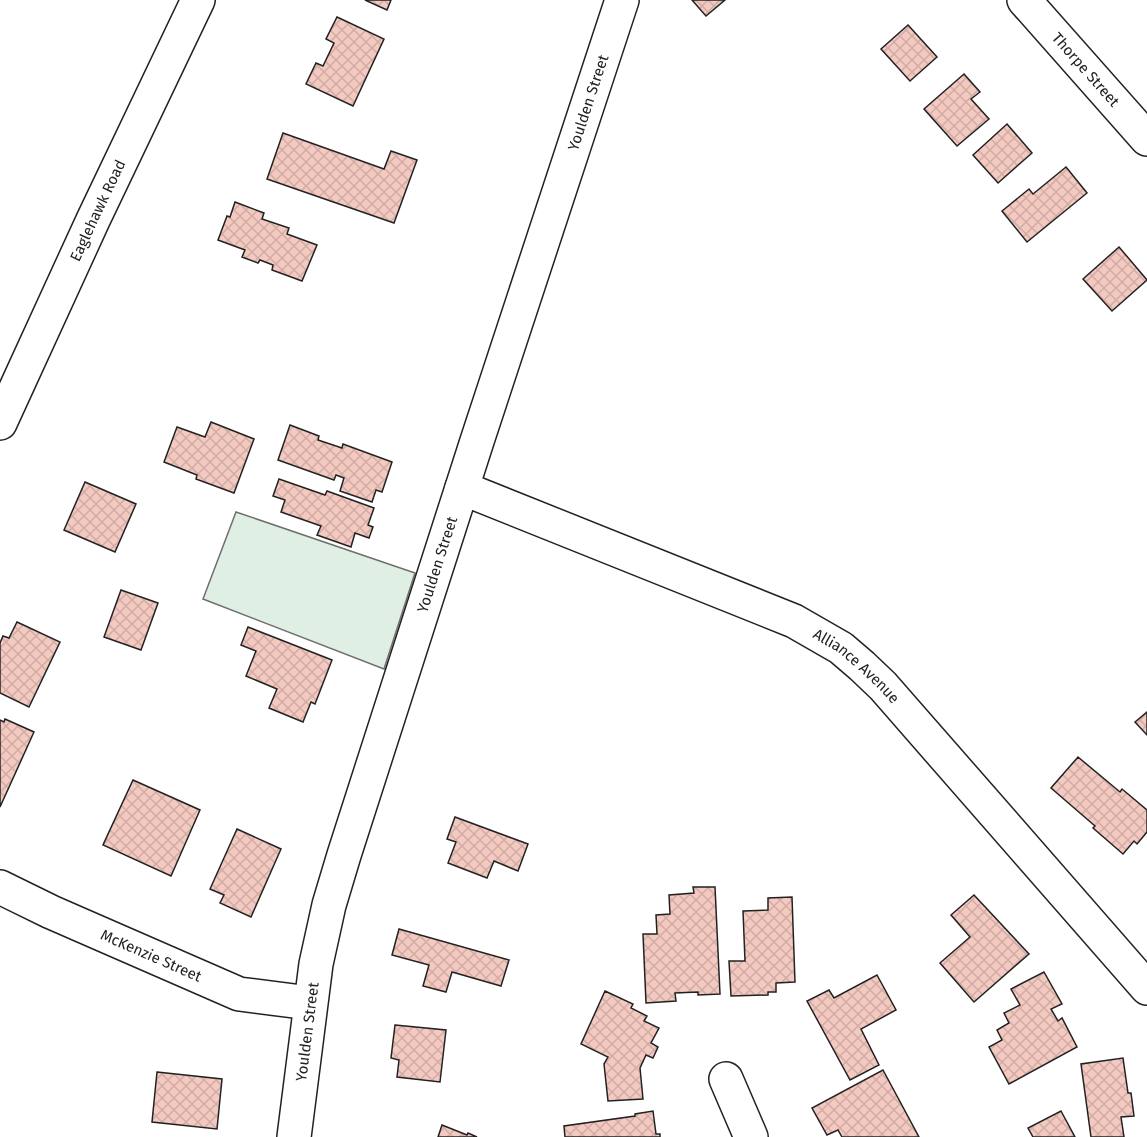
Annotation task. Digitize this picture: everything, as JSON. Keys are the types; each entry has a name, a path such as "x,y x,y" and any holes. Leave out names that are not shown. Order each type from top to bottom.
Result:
{"street":[{"name":"Eaglehawk Road","path":"0,423 93,220 198,0"},
{"name":"Youlden Street","path":"294,1137 310,1003 322,935 344,855 622,0"},
{"name":"Thorpe Street","path":"1024,0 1147,139"},
{"name":"Alliance Avenue","path":"462,488 794,621 841,648 883,686 1147,988"},
{"name":"McKenzie Street","path":"0,887 51,912 239,994 310,1003"},
{"path":"726,1079 751,1137"}],"green space":[{"path":"236,512 415,573 384,669 203,599"}],"building":[{"path":"365,0 391,0 387,10"},
{"path":"692,0 725,0 706,16"},
{"path":"337,17 384,39 353,106 306,84 316,63 323,66 334,43 326,39"},
{"path":"908,25 937,57 910,81 881,49"},
{"path":"964,74 980,92 971,99 989,119 957,146 924,109"},
{"path":"1007,124 1032,153 998,183 973,155"},
{"path":"283,133 384,169 391,151 417,160 394,223 267,179"},
{"path":"1066,167 1087,193 1027,242 1002,211 1029,189 1033,194"},
{"path":"235,202 264,213 262,219 289,228 287,234 317,245 302,281 272,270 273,265 260,260 258,263 242,257 245,250 218,240"},
{"path":"1119,247 1147,280 1112,311 1083,279"},
{"path":"211,422 254,439 234,493 196,479 197,475 164,462 177,427 205,437"},
{"path":"290,425 319,436 318,440 342,448 343,444 392,462 382,492 376,490 372,502 340,491 344,478 336,475 334,480 278,460"},
{"path":"279,479 325,495 327,491 374,508 368,525 373,527 369,538 355,533 351,547 317,535 321,526 281,512 285,500 273,496"},
{"path":"85,482 136,504 115,552 64,530"},
{"path":"121,590 158,603 141,650 104,637"},
{"path":"17,622 60,642 29,707 0,693 0,643 3,636 9,638"},
{"path":"248,627 332,660 315,704 311,702 303,722 269,708 277,689 246,676 256,651 241,645"},
{"path":"1147,712 1147,735 1135,722"},
{"path":"5,719 34,732 0,807 0,720 4,722"},
{"path":"1078,757 1120,792 1122,789 1147,810 1147,832 1137,844 1134,841 1123,854 1051,788"},
{"path":"133,780 200,810 171,876 103,845"},
{"path":"455,817 528,844 518,871 494,861 487,878 448,863 456,842 447,839"},
{"path":"237,829 281,849 251,917 220,903 224,895 210,889"},
{"path":"693,887 715,887 720,994 675,993 676,1001 646,1003 643,934 657,934 656,915 670,914 669,895 694,893"},
{"path":"974,895 1029,954 974,1002 940,963 970,937 951,915"},
{"path":"792,897 795,982 776,983 776,992 768,992 768,995 731,996 729,961 745,961 743,911 768,910 768,898"},
{"path":"399,929 509,960 501,986 452,972 446,992 423,986 429,965 392,955"},
{"path":"1044,972 1062,1004 1051,1009 1058,1021 1062,1018 1077,1047 1009,1084 989,1047 1002,1040 997,1030 1009,1023 1004,1013 1020,1005 1011,989"},
{"path":"877,975 896,1010 861,1029 879,1065 850,1080 807,1001 829,990 834,998"},
{"path":"605,991 633,1004 631,1008 647,1016 644,1021 659,1028 651,1043 658,1047 653,1058 646,1055 640,1068 643,1099 608,1101 604,1064 608,1057 581,1044"},
{"path":"395,1025 446,1030 440,1082 397,1077 399,1060 391,1058"},
{"path":"1123,1058 1134,1116 1121,1117 1124,1137 1091,1137 1081,1064"},
{"path":"883,1070 919,1137 842,1137 838,1130 827,1135 812,1108"},
{"path":"157,1072 222,1079 217,1129 152,1122"},
{"path":"653,1111 656,1134 660,1134 660,1137 565,1137 564,1126 635,1116 635,1114"},
{"path":"1061,1111 1075,1137 1033,1137 1028,1128"},
{"path":"442,1125 467,1135 468,1133 477,1137 438,1137"}]}
